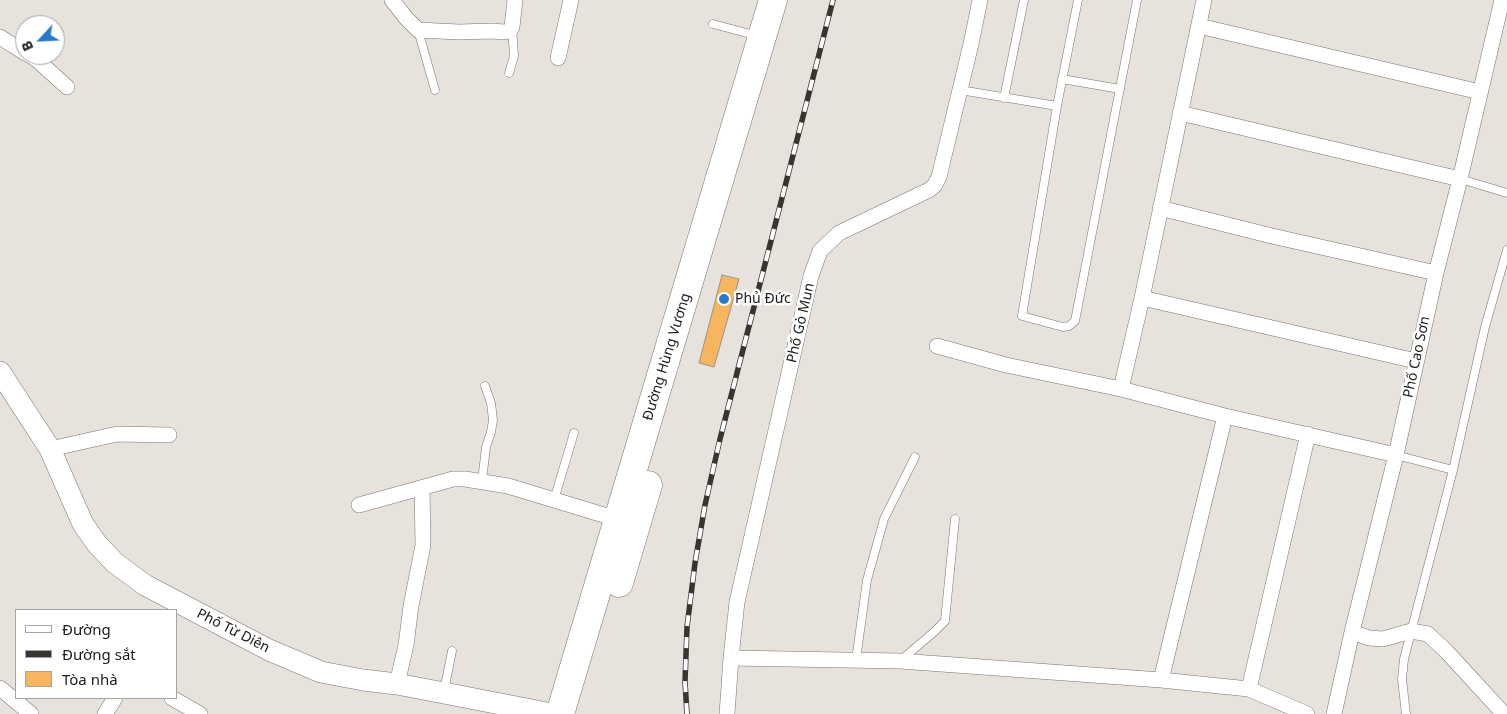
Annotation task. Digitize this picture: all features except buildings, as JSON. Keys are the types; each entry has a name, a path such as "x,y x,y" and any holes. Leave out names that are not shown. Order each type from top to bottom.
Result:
{"highway":[{"name":"Đường Hùng Vương","path":"560,714 773,0"},
{"name":"Đường Hùng Vương","path":"580,714 792,0"}],"street":[{"path":"392,0 418,30 459,32 509,31 512,27 515,0"},
{"path":"558,58 571,0"},
{"name":"Phố Gò Mun","path":"728,714 737,602 812,276 820,251 839,233 929,190 935,185 939,177 980,0"},
{"path":"1121,389 1142,298 1204,0"},
{"name":"Phố Cao Sơn","path":"1334,714 1352,632 1396,455 1436,273 1502,0"},
{"path":"1199,26 1480,92"},
{"path":"0,37 15,47"},
{"path":"43,65 68,87"},
{"path":"1180,113 1460,179"},
{"path":"1160,208 1272,236 1436,273"},
{"path":"1142,298 1416,361"},
{"path":"937,346 1006,365 1121,389 1225,416 1396,455"},
{"name":"Phố Từ Diên","path":"0,372 50,449 84,524 97,544 115,563 168,605"},
{"path":"1161,680 1225,416"},
{"path":"50,449 118,434 169,435"},
{"path":"1249,689 1308,434"},
{"path":"359,505 453,479 482,481 508,486 618,520"},
{"path":"397,684 406,646 411,606 423,546 422,488"},
{"name":"Phố Từ Diên","path":"178,609 321,672 397,684 552,714"},
{"path":"1352,632 1369,638 1383,639 1411,631 1428,634 1504,714"},
{"path":"731,658 900,661 1161,680 1249,689 1308,714"},
{"path":"0,688 30,714"},
{"path":"105,714 114,699"},
{"path":"174,699 200,714"}],"lane":[{"path":"1004,98 1024,0"},
{"path":"1078,0 1056,106 1022,316 1063,327 1069,326 1075,321 1138,0"},
{"path":"713,24 762,37"},
{"path":"509,74 514,56 512,27"},
{"path":"418,30 436,90"},
{"path":"1062,79 1120,89"},
{"path":"960,90 1056,106"},
{"path":"1460,179 1507,193"},
{"path":"1406,714 1402,679 1404,659 1423,590 1486,327 1507,250"},
{"path":"482,481 486,447 493,420 491,403 485,386"},
{"path":"554,500 574,433"},
{"path":"1396,455 1453,470"},
{"path":"856,660 867,580 884,519 915,457"},
{"path":"900,661 944,621 947,611 955,519"},
{"path":"444,693 452,651"}],"railway":[{"path":"687,714 685,682 687,627 705,505 720,439 833,0"}],"place":[{"name":"Phủ Đức","path":"724,299"}]}
